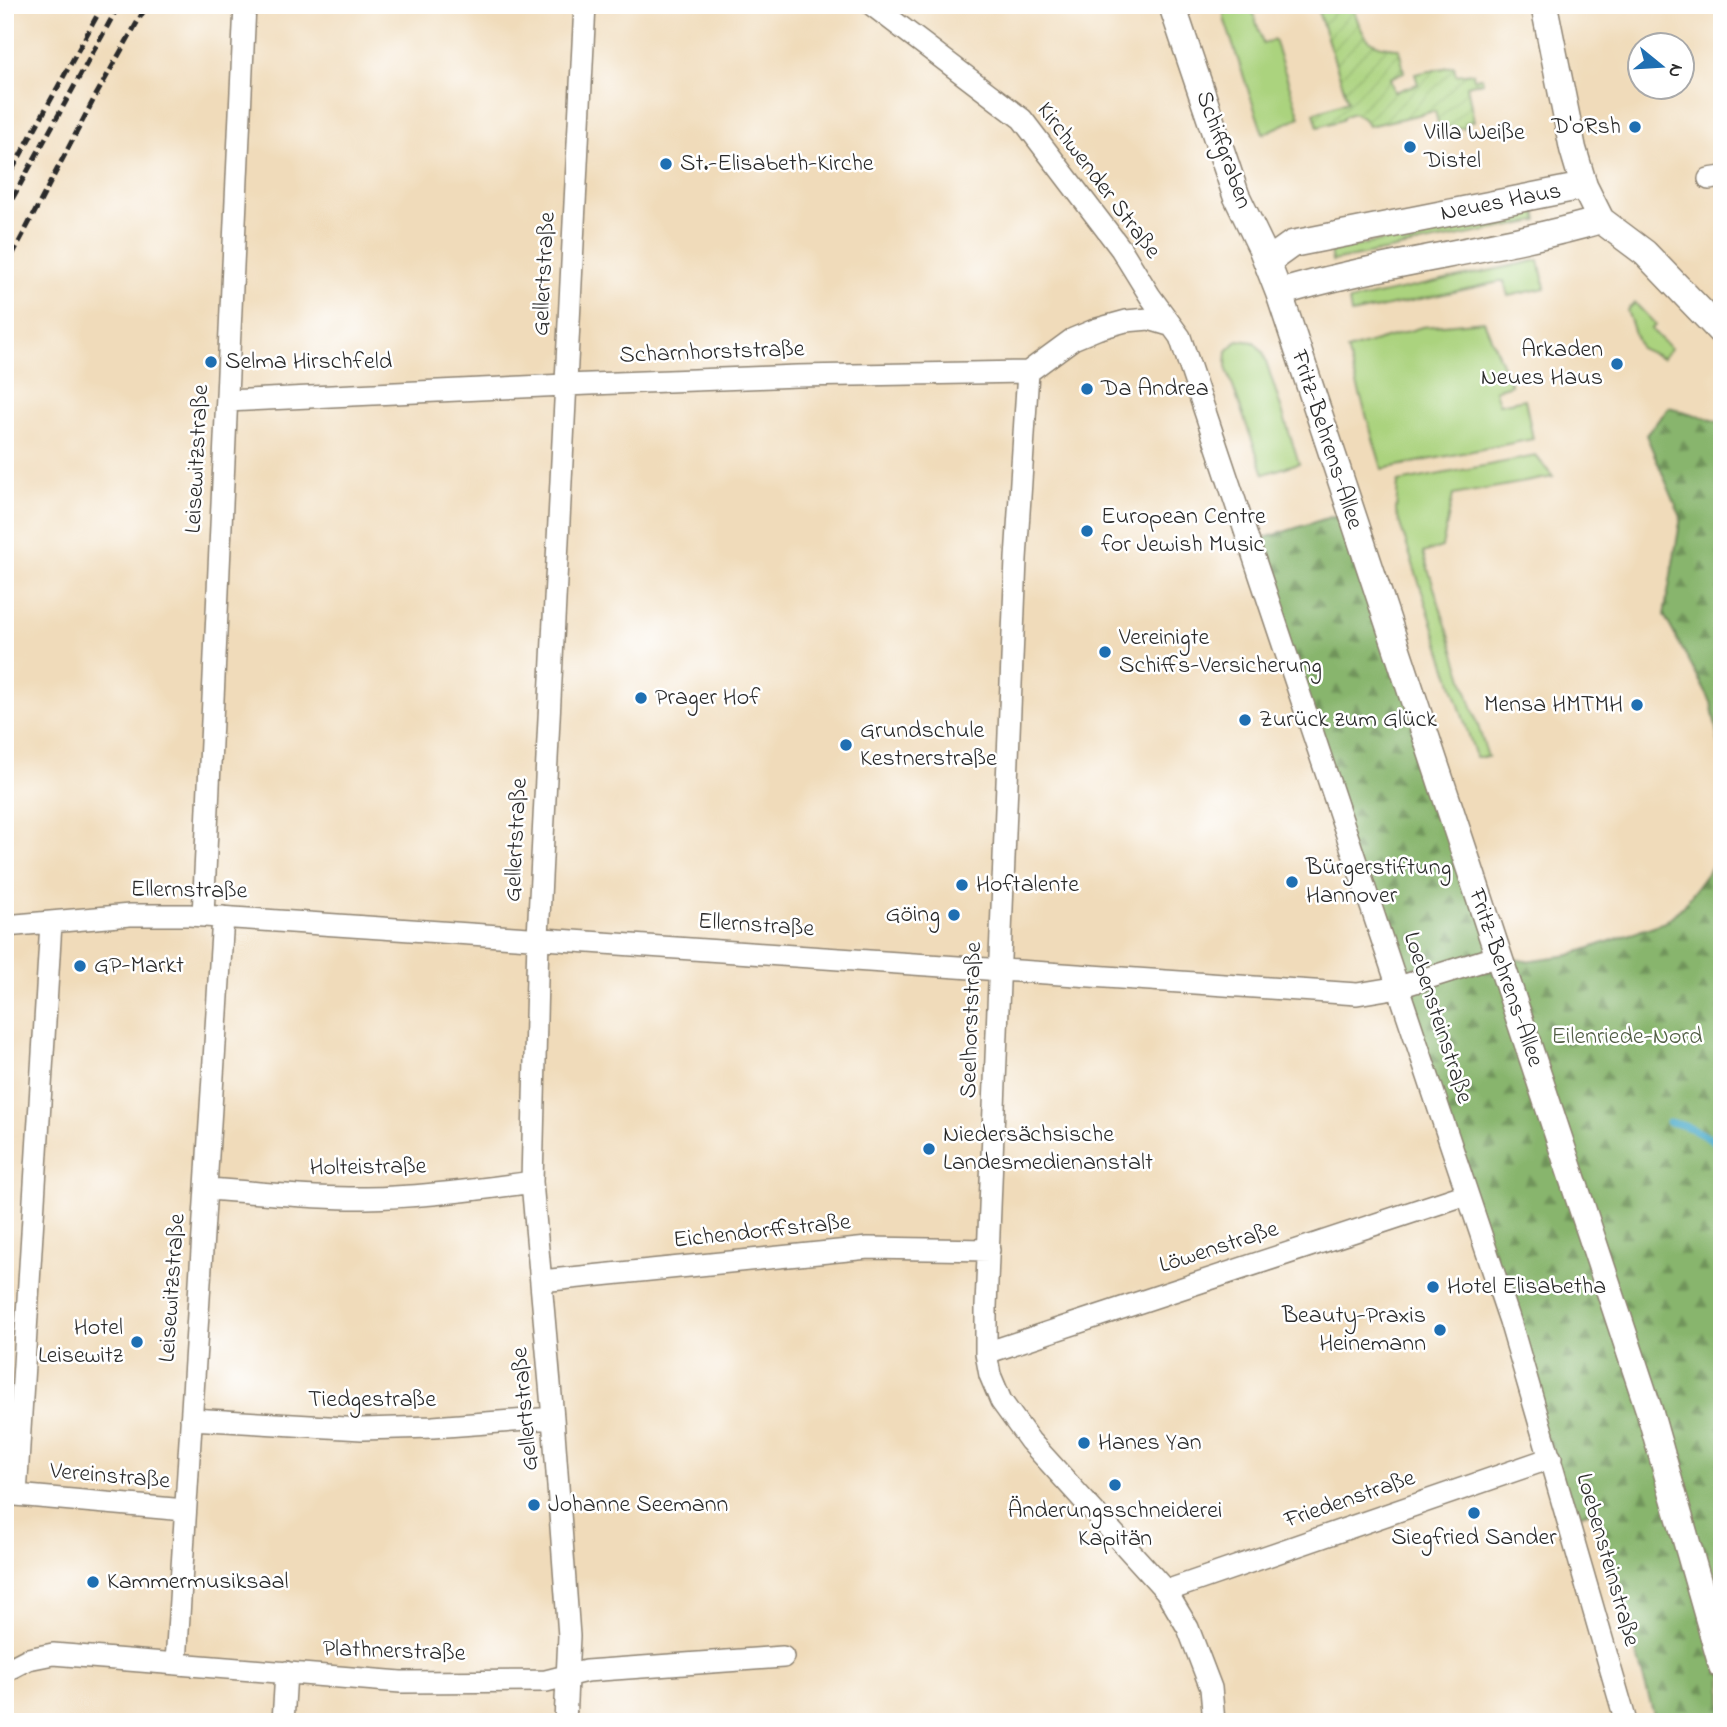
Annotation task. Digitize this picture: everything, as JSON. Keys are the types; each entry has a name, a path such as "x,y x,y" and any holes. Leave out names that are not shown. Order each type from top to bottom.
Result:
{"street":[{"name":"Leisewitzstraße","path":"176,1662 206,1189 227,401 245,5"},
{"name":"Gellertstraße","path":"565,1722 569,1636 532,1182 538,937 585,5"},
{"name":"Kirchwender Straße","path":"872,5 1022,119 1121,249 1174,331"},
{"name":"Schiffgraben","path":"1172,5 1236,195 1279,293"},
{"path":"1544,5 1569,132 1584,186"},
{"name":"Neues Haus","path":"1267,262 1292,244 1584,186 1601,220 1535,239 1335,277 1279,293"},
{"path":"1601,220 1645,253 1722,333"},
{"name":"Fritz-Behrens-Allee","path":"1279,293 1648,1410 1722,1666"},
{"path":"1028,372 1073,339 1097,329 1126,321 1149,319 1174,331"},
{"name":"Loebensteinstraße","path":"1174,331 1399,987 1510,1321 1626,1722"},
{"name":"Scharnhorststraße","path":"227,401 797,376 1028,372"},
{"name":"Seelhorststraße","path":"1028,372 1016,559 986,1353 990,1375 1001,1401 1030,1441 1166,1591 1188,1628 1211,1688 1214,1722"},
{"name":"Ellernstraße","path":"5,926 130,915 213,916 1357,994 1399,987 1498,956"},
{"name":"Vereinstraße","path":"51,923 16,1495 185,1510"},
{"name":"Holteistraße","path":"206,1189 287,1196 366,1198 464,1192 532,1182"},
{"name":"Löwenstraße","path":"986,1353 1468,1194"},
{"name":"Eichendorffstraße","path":"541,1281 868,1248 989,1250"},
{"name":"Tiedgestraße","path":"191,1419 362,1429 553,1418"},
{"name":"Friedenstraße","path":"1166,1591 1551,1458"},
{"name":"Plathnerstraße","path":"5,1671 28,1659 53,1654 401,1682 546,1681 586,1671 783,1657"},
{"path":"283,1722 286,1672"}],"green space":[{"path":"1224,5 1251,5 1263,44 1274,40 1300,117 1263,134 1224,18"},
{"path":"1316,5 1352,5 1366,37 1378,45 1399,48 1404,72 1390,78 1394,92 1418,84 1415,74 1454,66 1456,75 1473,73 1474,79 1482,77 1483,82 1467,86 1474,121 1465,123 1466,128 1439,127 1435,111 1368,126 1364,119 1353,113 1342,120 1318,127 1314,113 1348,101"},
{"path":"1536,211 1538,221 1332,261 1330,251"},
{"path":"1539,260 1545,288 1508,296 1504,281 1351,314 1349,301"},
{"path":"1635,303 1656,325 1651,329 1671,349 1662,358 1640,348 1627,310"},
{"path":"1484,321 1511,385 1495,390 1499,404 1525,399 1533,439 1382,469 1347,350 1422,327"},
{"path":"1238,340 1254,342 1263,352 1299,463 1264,474 1226,367 1227,351"},
{"path":"1669,407 1722,423 1722,760 1711,702 1664,615 1681,517 1646,435"},
{"path":"1536,456 1553,477 1453,495 1442,547 1423,553 1488,757 1476,757 1396,512 1398,482"},
{"name":"Eilenriede-Nord","path":"1349,511 1498,956 1525,961 1570,955 1665,922 1682,907 1722,853 1722,1722 1656,1722 1595,1510 1569,1518 1249,543"}],"waterway":[{"name":"Schiffgraben","path":"1669,1122 1697,1131 1722,1147"}],"railway":[{"path":"5,183 103,5"},
{"path":"5,212 119,5"},
{"path":"5,269 95,97 147,5"}],"place":[{"name":"D'oRsh","path":"1635,127"},
{"name":"Villa Weiße Distel","path":"1410,147"},
{"name":"St.-Elisabeth-Kirche","path":"666,164"},
{"name":"Selma Hirschfeld","path":"211,362"},
{"name":"Arkaden Neues Haus","path":"1617,364"},
{"name":"Da Andrea","path":"1087,389"},
{"name":"European Centre for Jewish Music","path":"1087,531"},
{"name":"Vereinigte Schiffs-Versicherung","path":"1105,652"},
{"name":"Prager Hof","path":"641,698"},
{"name":"Mensa HMTMH","path":"1637,705"},
{"name":"Zurück zum Glück","path":"1245,720"},
{"name":"Grundschule Kestnerstraße","path":"846,745"},
{"name":"Bürgerstiftung Hannover","path":"1292,882"},
{"name":"Hoftalente","path":"962,885"},
{"name":"Göing","path":"954,915"},
{"name":"GP-Markt","path":"80,966"},
{"name":"Niedersächsische Landesmedienanstalt","path":"929,1149"},
{"name":"Hotel Elisabetha","path":"1433,1287"},
{"name":"Beauty-Praxis Heinemann","path":"1440,1330"},
{"name":"Hotel Leisewitz","path":"137,1342"},
{"name":"Hanes Yan","path":"1084,1443"},
{"name":"Änderungsschneiderei Kapitän","path":"1115,1485"},
{"name":"Johanne Seemann","path":"534,1505"},
{"name":"Siegfried Sander","path":"1474,1513"},
{"name":"Kammermusiksaal","path":"93,1582"}]}
